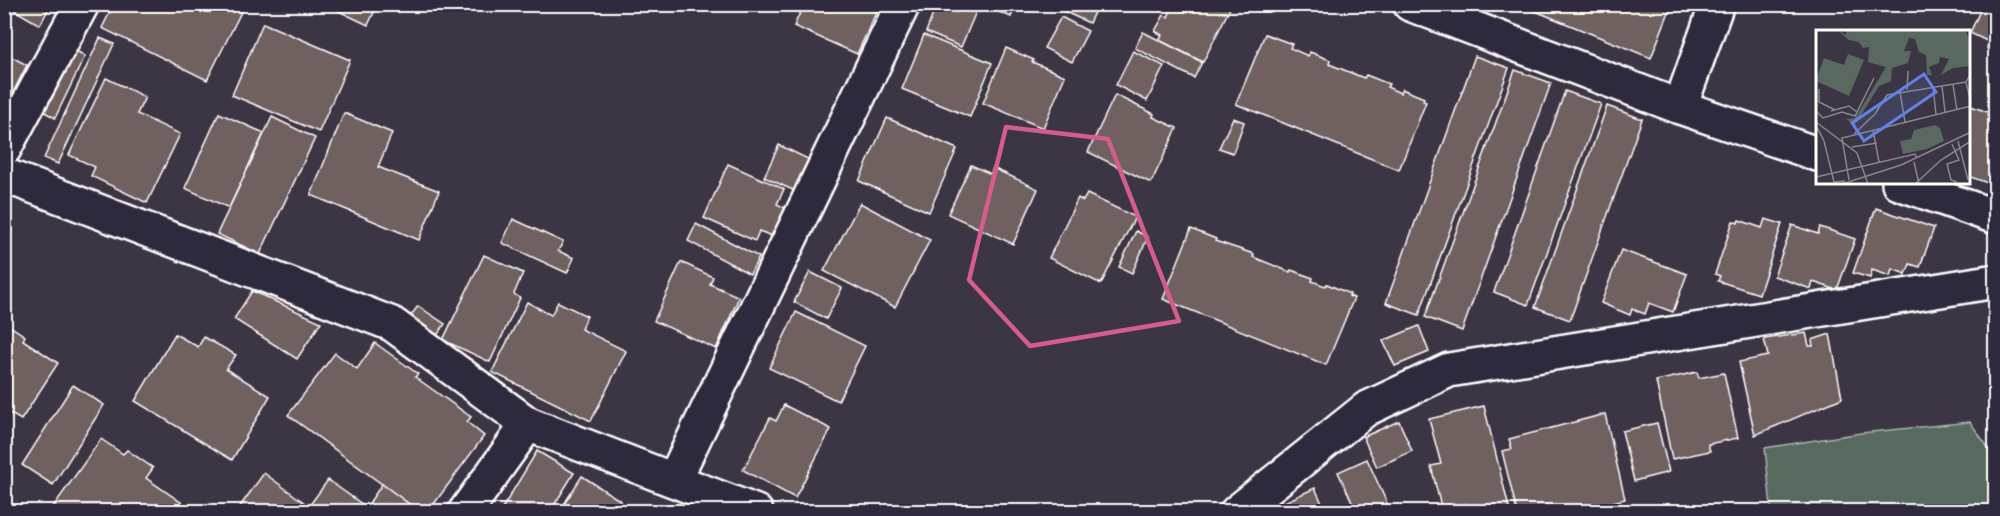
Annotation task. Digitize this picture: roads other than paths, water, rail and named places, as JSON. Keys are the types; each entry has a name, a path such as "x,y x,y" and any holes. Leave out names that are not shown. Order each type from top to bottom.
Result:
{"street":[{"path":"4,149 82,4"},
{"path":"674,480 903,4"},
{"path":"1410,4 1680,107 1816,154"},
{"path":"1680,107 1717,4"},
{"path":"4,175 392,324 528,424 756,512"},
{"path":"1902,184 1995,217"},
{"path":"1237,512 1366,409 1449,370 1995,281"},
{"path":"465,512 528,424"}]}
